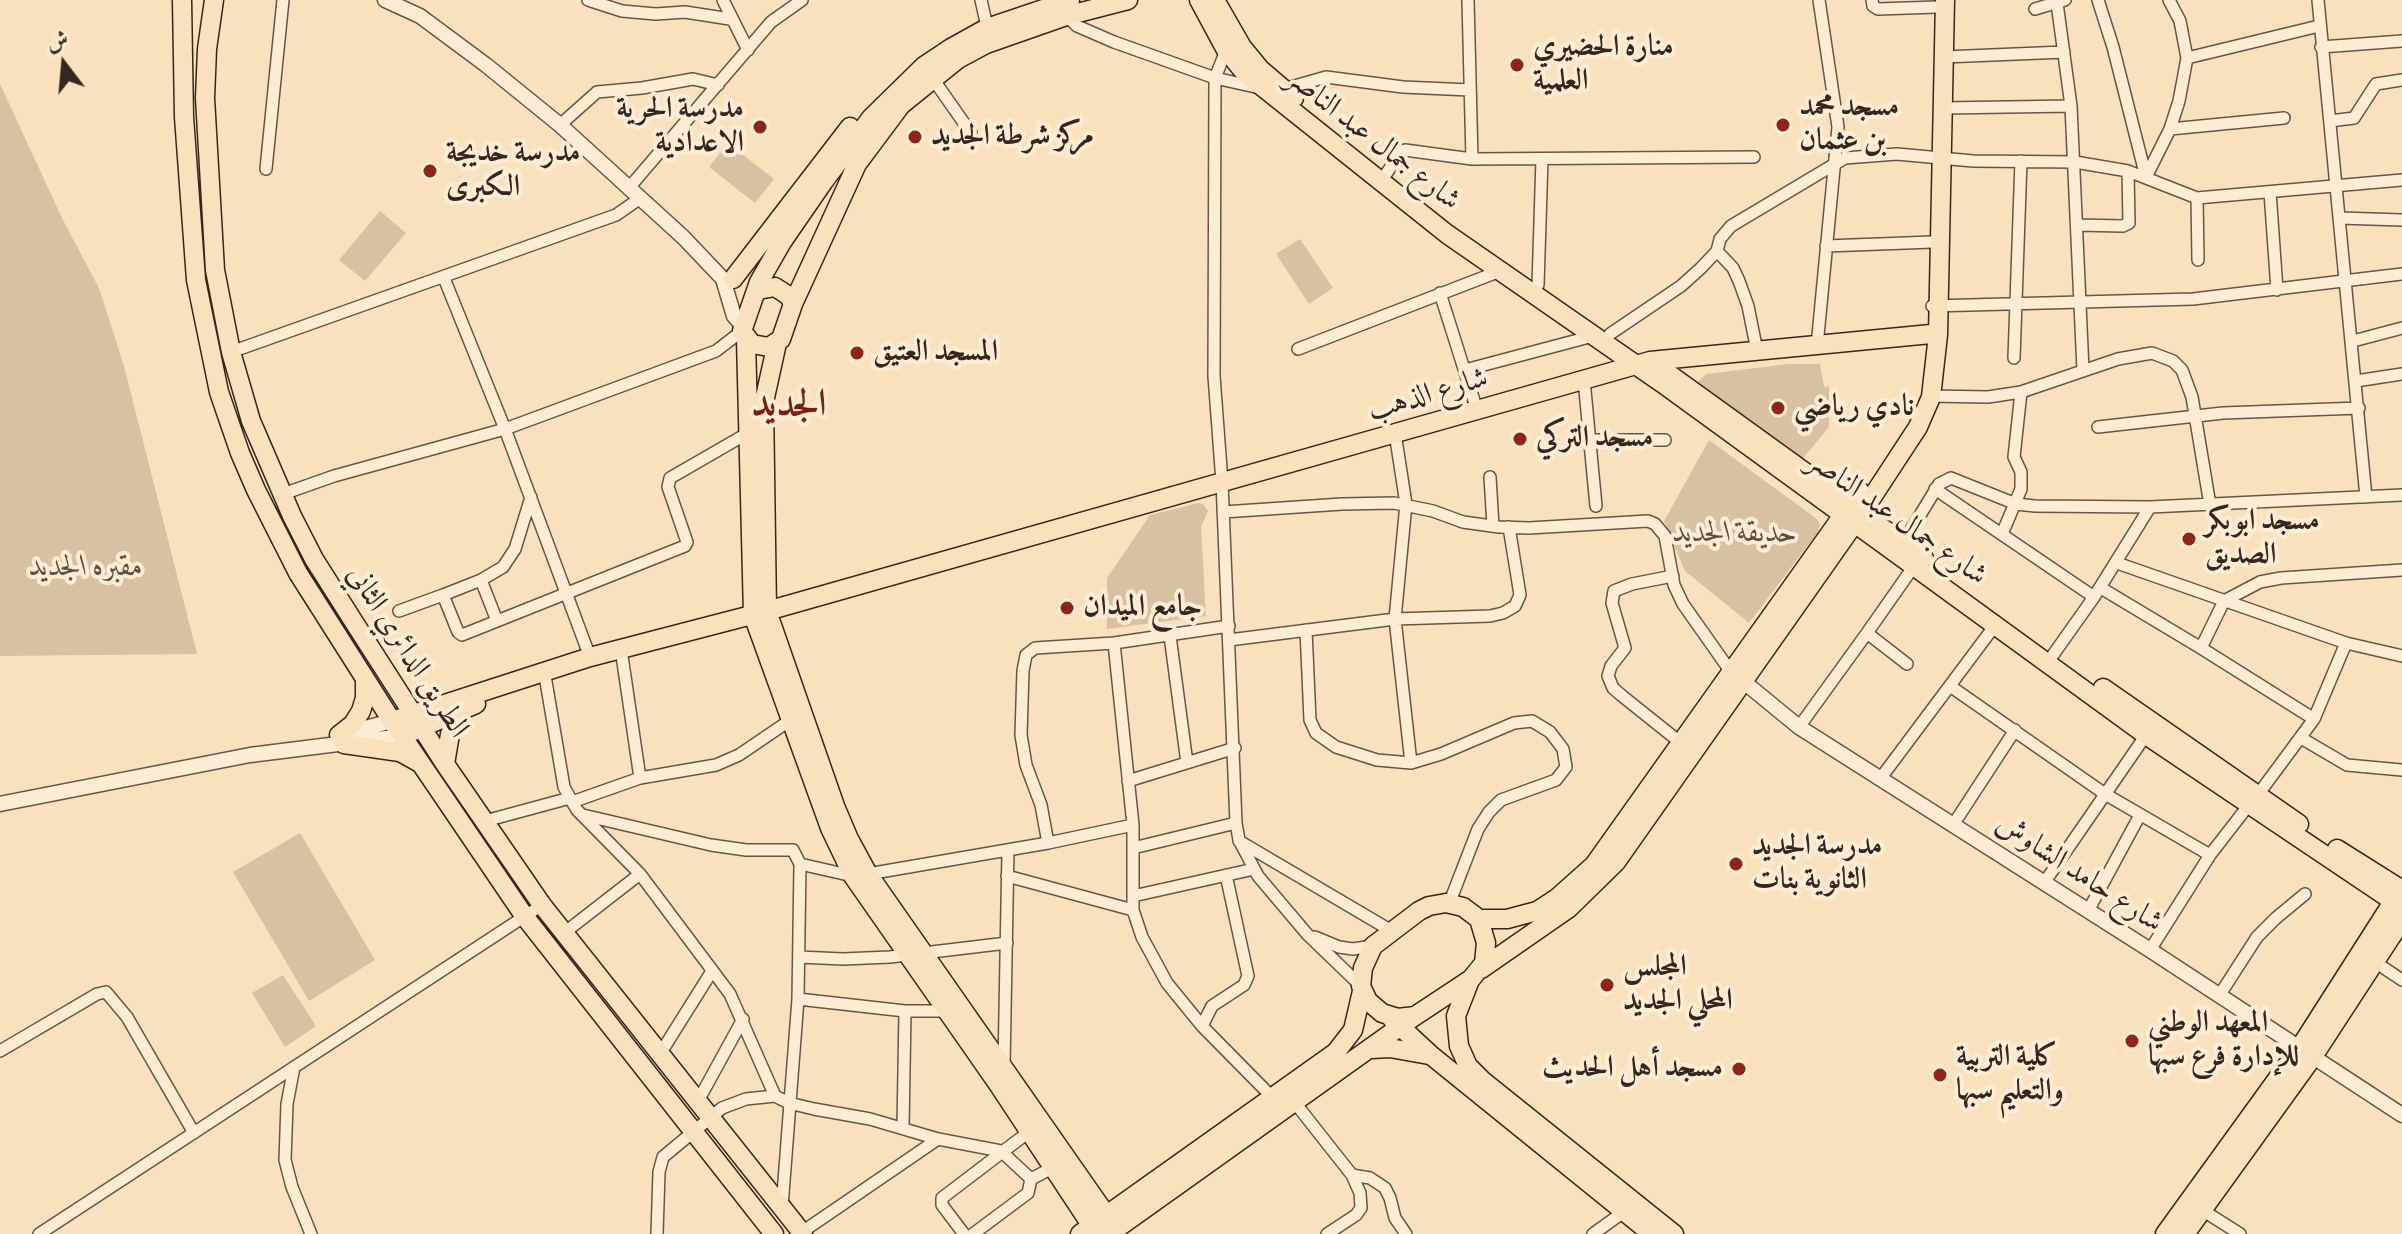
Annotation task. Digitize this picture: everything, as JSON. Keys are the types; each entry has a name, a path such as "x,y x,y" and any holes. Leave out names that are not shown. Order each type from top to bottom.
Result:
{"main road":[{"name":"الطريق الدائري الثاني","path":"182,0 182,63 192,245 212,366 240,453 278,535 298,573 397,728 525,917 774,1234"},
{"name":"الطريق الدائري الثاني","path":"214,0 207,49 205,98 215,270 231,352 251,421 314,559 445,764 542,905 803,1233"},
{"path":"1100,1229 1004,1068 915,953 830,828 789,721 760,613 744,332 762,276 782,242 871,118 928,72 989,35 1066,6 1128,0"},
{"name":"شارع جمال عبد الناصر","path":"1199,0 1262,88 1423,215 1500,271 1602,335"},
{"name":"شارع جمال عبد الناصر","path":"1215,0 1230,44 1386,174 1642,364 1903,543 2052,657 2252,801"},
{"path":"1928,396 1931,334 1936,306 1932,242 1944,108 1944,57 1939,2"},
{"path":"1283,1096 1369,1049 1395,1022 1415,1016 1476,974 1555,918 1603,878 1853,510 1914,436 1928,396 1936,306 1939,2"},
{"path":"860,875 760,613 764,402 777,343 857,164 928,72"},
{"path":"728,279 846,131 859,121 871,118"},
{"path":"756,292 775,287 789,296 793,304"},
{"path":"744,332 760,347 777,343"},
{"name":"شارع الذهب","path":"397,728 544,670 760,613 1642,364 1931,334"},
{"path":"1689,388 1689,371 1698,357"},
{"name":"شارع جمال عبد الناصر","path":"1642,364 1689,388 1853,510 1914,566 1996,624 2052,657 2146,735 2400,895"},
{"path":"365,676 365,698 361,711 342,740 400,752 420,763"},
{"path":"1479,919 1507,919 1537,911 1577,882 1606,849 1681,743 1737,677"},
{"path":"395,683 423,699 459,705 445,764"},
{"path":"2306,1053 2400,895"},
{"path":"1100,1229 1283,1096 1336,1052 1353,1030 1363,968 1373,946 1390,930 1429,906 1449,904 1463,907 1479,919 1486,943 1486,954 1456,1016 1459,1046 1468,1066 1674,1234"},
{"path":"2165,1234 2195,1206 2375,962 2402,920"},
{"path":"915,953 946,1011 1100,1229"},
{"path":"1362,988 1376,1009 1652,1234"},
{"path":"1369,1049 1398,1048 1432,1056"},
{"path":"2185,1234 2195,1206"}],"street":[{"path":"266,169 283,0"},
{"path":"588,0 636,13 685,12 730,19"},
{"path":"672,0 685,12"},
{"path":"723,0 748,50"},
{"path":"231,352 616,215 771,22 802,0"},
{"path":"981,0 989,35"},
{"path":"1468,0 1472,159"},
{"path":"1817,346 1838,141 1837,113 1819,0"},
{"path":"1872,0 1878,9 1939,2"},
{"path":"2098,0 2146,177"},
{"path":"2146,177 2170,129 2187,58 2180,21 2169,0"},
{"path":"2318,0 2366,497"},
{"path":"2035,9 2061,1 2075,162 2083,370"},
{"path":"394,2 441,29 560,125 728,279 746,284 756,292"},
{"path":"1066,6 1077,26 1114,42 1215,78 1262,88"},
{"path":"2187,58 2319,26"},
{"path":"2321,47 2402,41"},
{"path":"1230,44 1215,78 1214,376 1222,482 1236,823 1239,840 1254,869 1307,934 1362,988"},
{"path":"1944,57 2064,52"},
{"path":"928,72 971,133"},
{"path":"1284,89 1326,77 1403,87 1470,90"},
{"path":"560,125 597,92 693,79 718,85"},
{"path":"2330,121 2354,118 2376,84 2402,80"},
{"path":"1944,108 2071,106"},
{"path":"2170,129 2284,118"},
{"path":"1386,174 1402,151 1472,159 1754,157"},
{"path":"1465,370 1602,335 1681,286 1717,251 1720,239 1731,226 1845,158 1897,154 2075,162 2128,171 2197,198 2402,180"},
{"path":"1538,285 1542,159"},
{"path":"2014,358 2021,161"},
{"path":"2077,225 2123,226 2129,223 2128,171"},
{"path":"2270,192 2277,290"},
{"path":"2197,198 2198,260"},
{"path":"2340,218 2402,220"},
{"path":"1826,246 1932,242"},
{"path":"1717,251 1733,268 1739,281 1748,306 1757,351"},
{"path":"1298,349 1500,271"},
{"path":"1936,306 2193,299 2402,274"},
{"path":"444,278 505,429 590,657"},
{"path":"283,494 334,476 505,429 716,351 744,332 734,316 728,279"},
{"path":"1440,293 1477,410"},
{"path":"2353,341 2402,328"},
{"path":"1928,396 1988,397 2021,392 2118,359 2152,353 2162,356 2182,370 2192,397 2210,505"},
{"path":"2356,381 2402,374"},
{"path":"1584,380 1596,506"},
{"path":"2002,534 2016,504 2022,476 2014,457 2021,392"},
{"path":"2098,427 2195,415 2359,408"},
{"path":"443,595 462,635 685,546 687,542 668,487 670,478 748,433"},
{"path":"1395,433 1406,504 1395,619 1411,763"},
{"path":"1589,440 1665,440"},
{"path":"1490,477 1493,526"},
{"path":"1903,543 1935,489 1951,478 2016,504 2150,507 2402,495"},
{"path":"1935,489 2098,593 2201,648 2314,719"},
{"path":"399,611 495,573 515,549 531,497"},
{"path":"1223,512 1342,504 1406,504 1463,522 1493,526 1648,521 1661,529 1665,536 1673,576 1688,613 1737,677"},
{"path":"2052,657 2098,593 2150,507"},
{"path":"1229,640 1395,619 1490,616 1515,606 1520,595 1509,527"},
{"path":"2117,563 2346,643 2402,656"},
{"path":"1799,727 1914,566"},
{"path":"2201,648 2224,601 2260,582 2402,570"},
{"path":"1673,576 1614,591 1612,603 1625,648 1611,666 1608,676 1613,688 1681,743"},
{"path":"481,580 497,621"},
{"path":"1880,779 1996,624"},
{"path":"1048,843 1041,805 1026,765 1021,735 1022,679 1026,655 1035,648 1114,643 1229,626"},
{"path":"1306,630 1310,720 1316,733 1324,740 1350,754 1411,763 1523,721 1532,721 1545,728 1559,742 1565,755 1565,772 1556,780 1501,800 1489,812 1478,829 1449,904"},
{"path":"1867,633 1907,664"},
{"path":"1170,636 1187,763"},
{"path":"1114,643 1133,825 1133,910 1152,958 1167,983 1202,1026 1283,1096 1352,1175 1360,1193 1361,1208 1356,1215 1327,1234"},
{"path":"2150,950 2210,855 2314,719 2346,643"},
{"path":"621,649 640,778"},
{"path":"544,670 564,787 571,800 640,874 730,994 775,1096"},
{"name":"شارع حامد الشاوش","path":"1737,677 1799,727 2402,1115"},
{"path":"1950,686 2105,794 2210,855"},
{"path":"485,821 571,800 640,778 716,765 739,755 789,721"},
{"path":"0,804 397,728"},
{"path":"1953,825 2015,730"},
{"path":"2044,883 2146,735"},
{"path":"2301,738 2347,765 2402,770"},
{"path":"1128,781 1235,748"},
{"path":"582,814 711,845 746,850 793,850 800,864 798,999 782,1207"},
{"path":"2088,911 2140,815"},
{"path":"1133,848 1236,823"},
{"path":"800,864 860,875 1133,825"},
{"path":"1239,840 1390,930"},
{"path":"1004,1068 1008,850"},
{"path":"1133,896 1254,869"},
{"path":"564,933 640,874"},
{"path":"1202,1026 1212,1006 1244,985 1248,976 1226,875"},
{"path":"1007,876 1133,910"},
{"path":"2219,996 2257,937 2305,894"},
{"path":"39,1234 542,905"},
{"path":"1307,934 1339,947 1353,949 1373,946"},
{"path":"799,957 843,959 1007,943"},
{"path":"2375,962 2402,980"},
{"path":"660,1054 712,971"},
{"path":"0,1051 97,994 106,992 127,1017 194,1133"},
{"path":"798,999 905,1011 946,1011"},
{"path":"903,1128 905,1011"},
{"path":"698,1101 743,1019"},
{"path":"294,1067 287,1104 285,1160 311,1234"},
{"path":"657,1234 660,1164 663,1157 722,1108 746,1099 775,1096 789,1103 1001,1151 1031,1179"},
{"path":"964,1234 942,1205 942,1198 1030,1131"},
{"path":"803,1233 938,1139"},
{"path":"1031,1179 1054,1167"},
{"path":"1352,1175 1370,1178 1385,1188 1395,1218 1406,1234"},
{"path":"973,1234 1028,1193 1031,1179"},
{"path":"2195,1206 2235,1232"},
{"path":"1593,1234 1625,1211"}],"green space":[{"name":"مقبره الجديد","path":"0,84 62,218 99,288 124,366 197,654 0,656"},
{"path":"728,143 774,179 755,203 709,167"},
{"path":"380,211 406,233 365,281 339,260"},
{"path":"1300,239 1333,288 1309,304 1276,254"},
{"name":"نادي رياضي","path":"1789,364 1820,364 1824,387 1829,386 1829,427 1800,462 1696,384 1706,374"},
{"name":"حديقة الجديد","path":"1709,440 1817,519 1820,525 1818,532 1749,623 1685,571 1664,521"},
{"path":"1199,503 1208,511 1201,527 1206,616 1107,629 1107,578 1150,515"},
{"path":"300,833 375,960 309,1001 233,872"},
{"path":"283,975 316,1026 285,1047 252,993"}],"place":[{"name":"منارة الحضيري العلمية","path":"1517,65"},
{"name":"مسجد محمد بن عثمان","path":"1783,125"},
{"name":"مدرسة الحرية الاعدادية","path":"760,127"},
{"name":"مركز شرطة الجديد","path":"915,137"},
{"name":"مدرسة خديجة الكبرى","path":"430,171"},
{"name":"المسجد العتيق","path":"857,353"},
{"name":"نادي رياضي","path":"1778,408"},
{"name":"مسجد التركي","path":"1520,439"},
{"name":"مسجد ابوبكر الصديق","path":"2189,539"},
{"name":"جامع الميدان","path":"1067,608"},
{"name":"مدرسة الجديد الثانوية بنات","path":"1736,864"},
{"name":"المجلس المحلي الجديد","path":"1607,985"},
{"name":"المعهد الوطني للإدارة فرع سبها","path":"2132,1041"},
{"name":"مسجد أهل الحديث","path":"1739,1069"},
{"name":"كلية التربية والتعليم سبها","path":"1940,1075"}],"district":[{"name":"الجديد","path":"789,406"}]}
